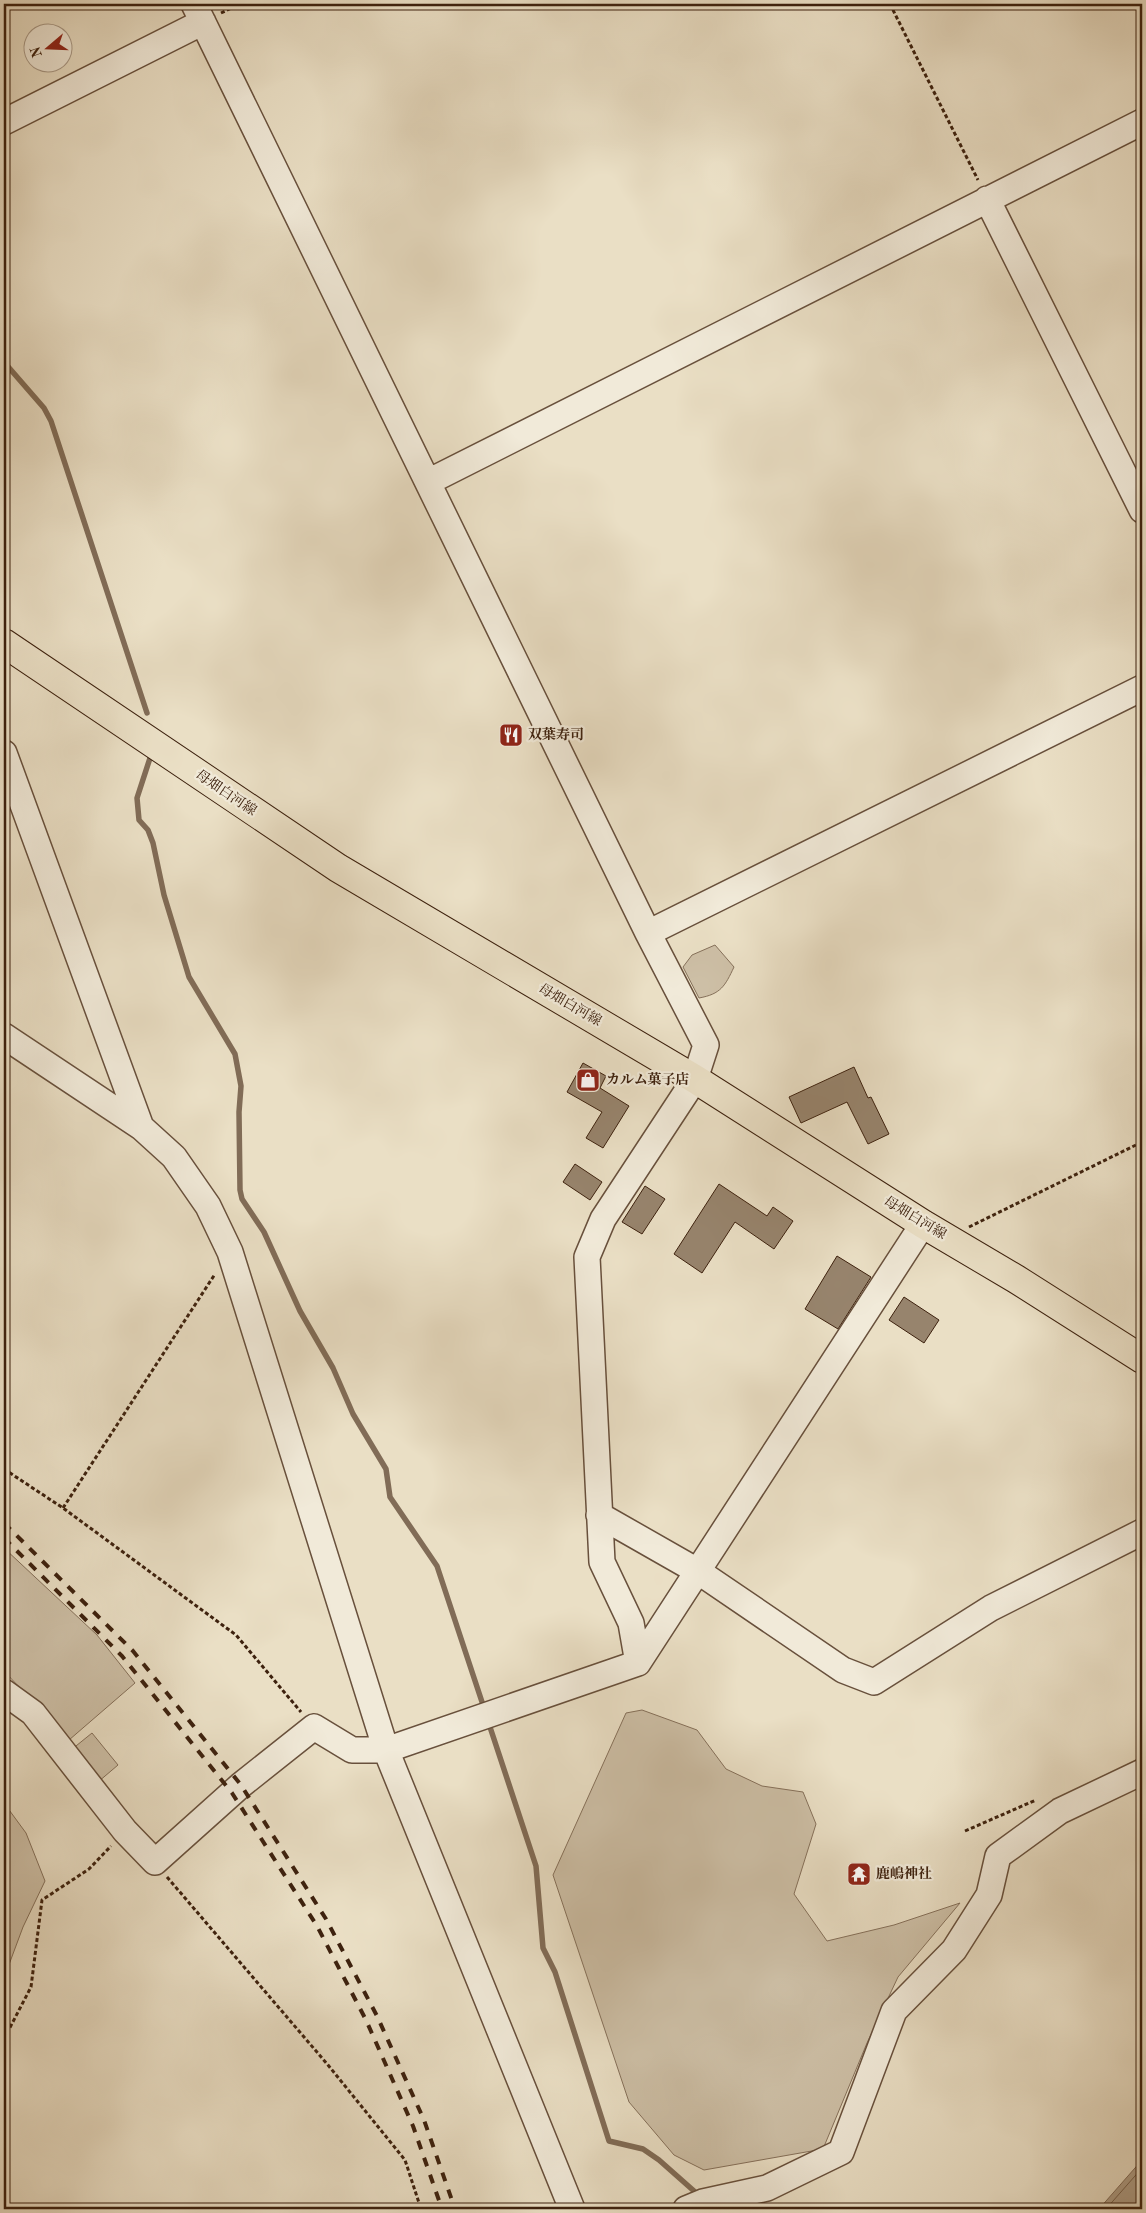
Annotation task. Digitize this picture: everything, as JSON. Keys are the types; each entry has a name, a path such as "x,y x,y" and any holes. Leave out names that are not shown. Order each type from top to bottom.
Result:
{"main road":[{"name":"母畑白河線","path":"4,643 338,868 695,1079 923,1224 1142,1359"}],"street":[{"path":"4,122 199,13 648,933 706,1045 695,1079 602,1219 587,1257 602,1562 631,1623 638,1663"},
{"path":"428,482 1142,122"},
{"path":"987,199 1142,510"},
{"path":"648,933 1142,688"},
{"path":"4,753 141,1126"},
{"path":"4,1036 141,1126 174,1157 208,1206 230,1252 386,1750 572,2209"},
{"path":"4,1692 33,1712 125,1831 155,1862 241,1785 314,1727 352,1750 386,1750 638,1663 699,1572 923,1224"},
{"path":"599,1514 699,1572 843,1670 874,1682 991,1608 1142,1532"},
{"path":"686,2209 703,2202 767,2188 841,2152 894,2011 954,1950 989,1895 998,1856 1060,1812 1142,1772"}],"path":[{"path":"890,4 987,199"},
{"path":"950,1239 974,1224 1142,1142"},
{"path":"63,1508 230,1252"},
{"path":"4,1469 63,1508 236,1635 314,1727"},
{"path":"4,2039 31,1987 42,1900 89,1868 125,1831"},
{"path":"155,1862 328,2065 405,2160 422,2209"}],"shaded area":[{"path":"715,945 734,967 721,988 712,994 699,998 683,967 692,955"},
{"path":"4,1548 97,1635 135,1683 69,1740 4,1671"},
{"path":"642,1710 697,1730 726,1769 762,1786 803,1792 816,1824 794,1894 827,1941 894,1925 960,1903 898,1977 867,2043 823,2149 704,2170 674,2155 629,2102 553,1875 626,1713"},
{"path":"92,1733 118,1765 98,1782 71,1750"},
{"path":"4,1803 26,1833 45,1881 23,1927 4,1978"}],"water":[{"path":"1142,2160 1142,2209 1099,2209"}],"building":[{"path":"583,1063 606,1076 600,1088 629,1106 603,1148 586,1138 602,1112 567,1092"},
{"path":"854,1067 868,1098 871,1097 889,1134 868,1144 847,1102 801,1123 789,1097"},
{"path":"575,1164 602,1182 590,1200 563,1182"},
{"path":"719,1184 767,1216 773,1207 793,1221 774,1249 735,1222 702,1273 674,1254"},
{"path":"645,1186 665,1199 642,1234 622,1222"},
{"path":"837,1256 871,1277 838,1329 805,1309"},
{"path":"904,1297 939,1320 924,1343 889,1320"}],"waterway":[{"path":"4,362 44,408 51,421 147,713"},
{"path":"151,755 137,798 139,820 148,830 153,843 164,895 189,977 235,1054 241,1086 239,1112 240,1190 242,1199 264,1232 300,1311 333,1368 353,1414 386,1469 390,1497 437,1566 484,1708"},
{"path":"489,1724 536,1866 543,1948 555,1972 609,2141 643,2149 659,2160 694,2191"}],"railway":[{"path":"4,1523 133,1651 241,1785 326,1919 377,2016 424,2120 455,2209"},
{"path":"4,1538 122,1656 232,1793 317,1926 366,2020 413,2126 442,2209"}],"place":[{"name":"双葉寿司","path":"511,735"},
{"name":"カルム菓子店","path":"588,1080"},
{"name":"鹿嶋神社","path":"859,1874"}]}
